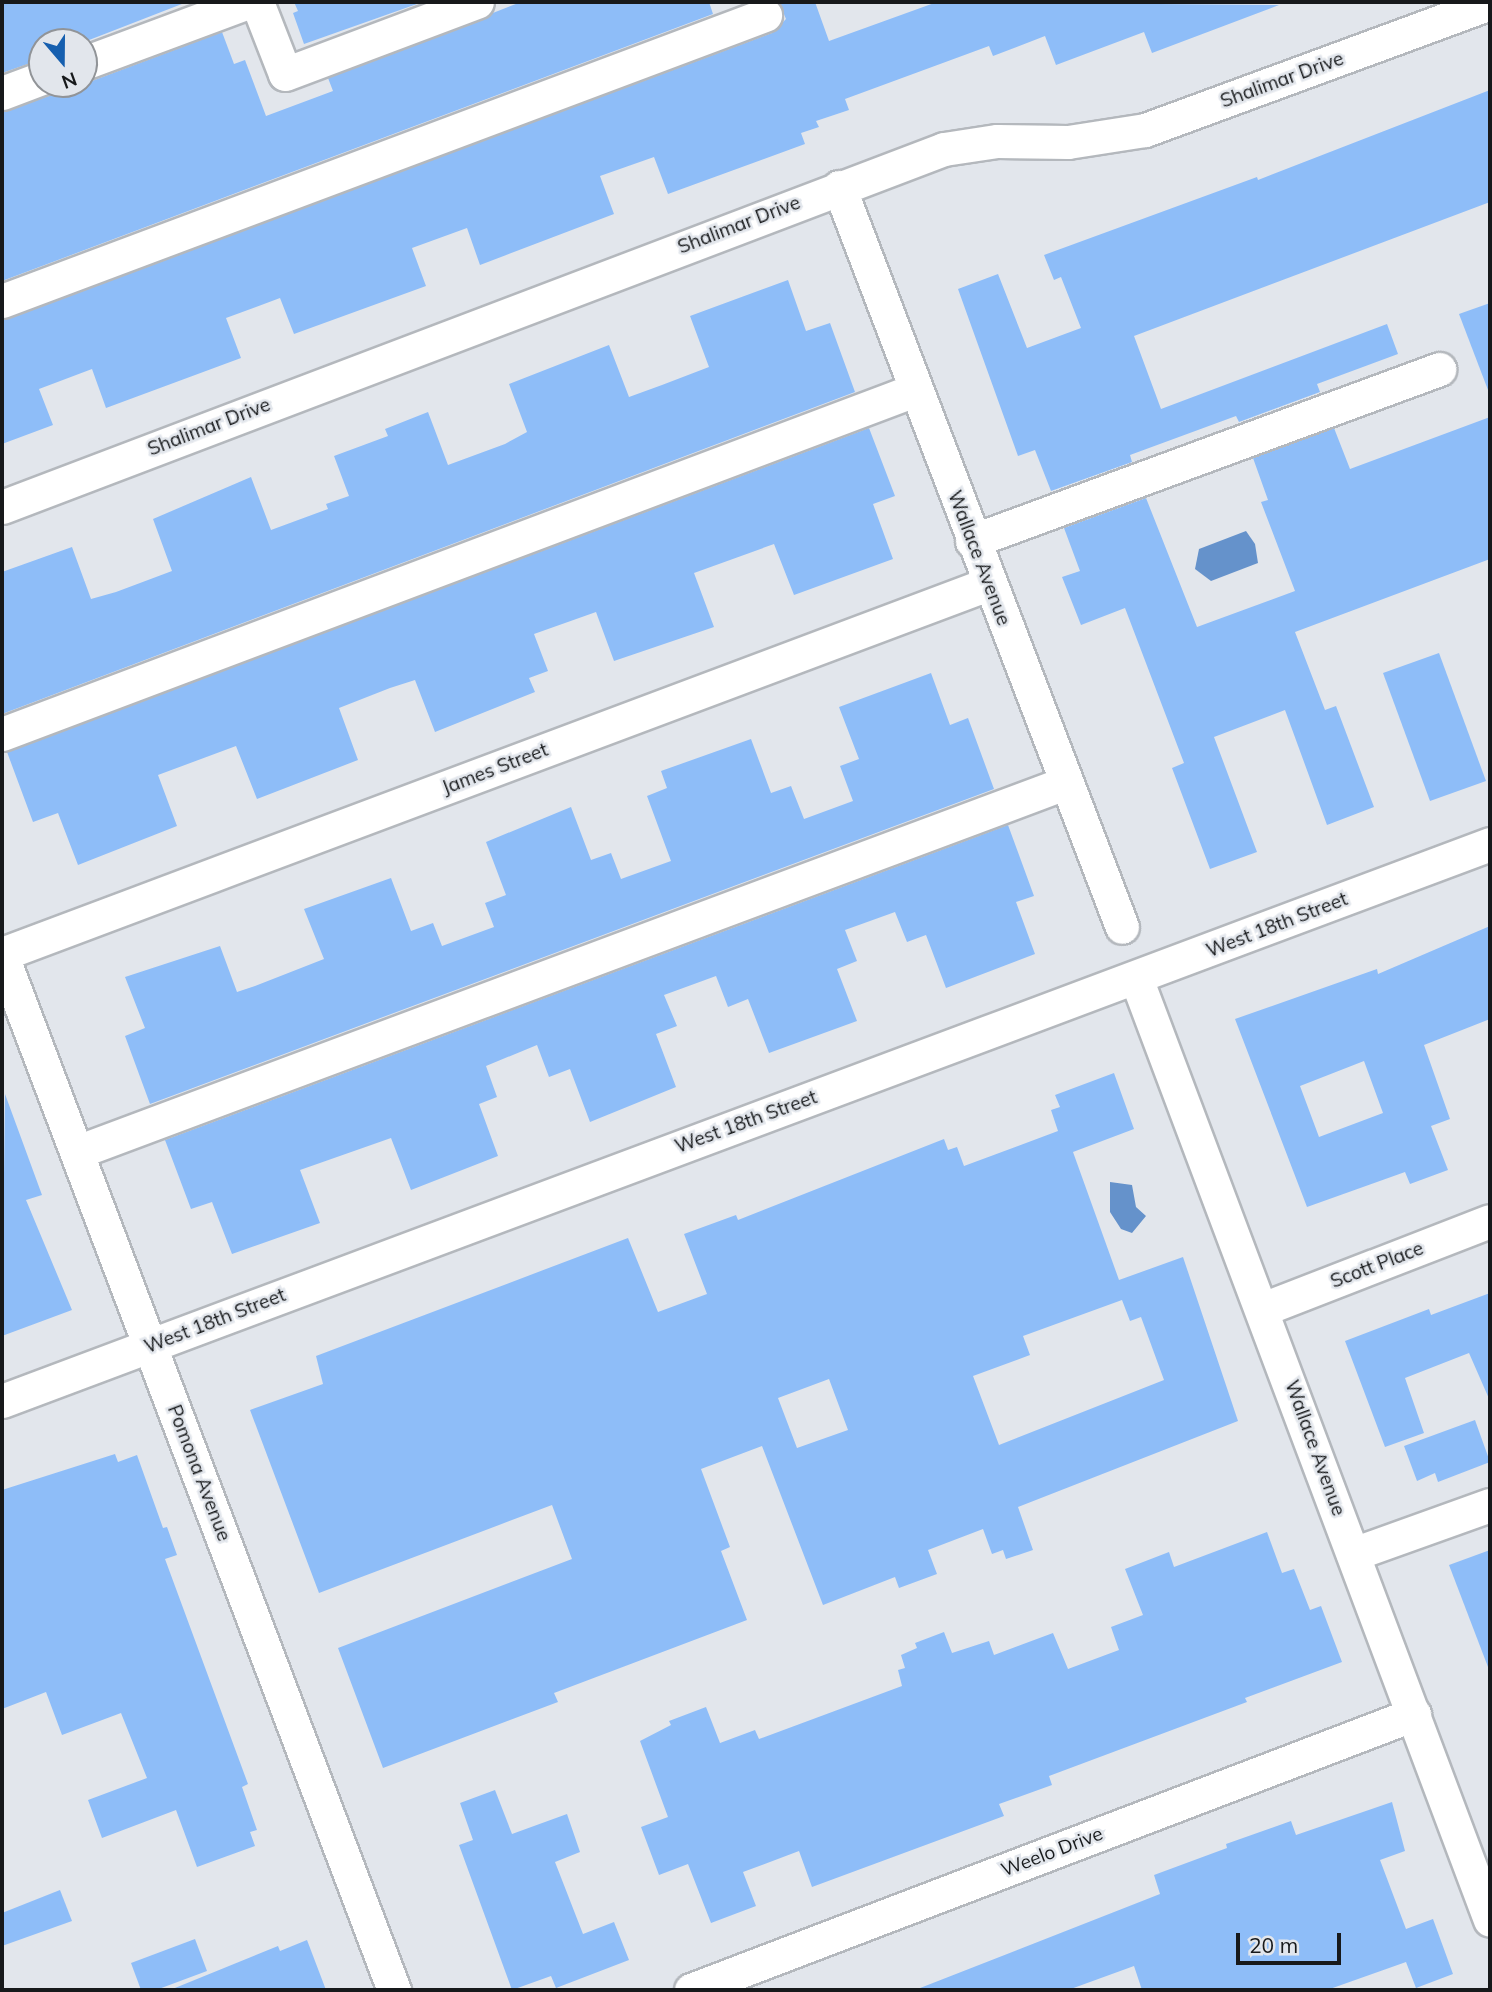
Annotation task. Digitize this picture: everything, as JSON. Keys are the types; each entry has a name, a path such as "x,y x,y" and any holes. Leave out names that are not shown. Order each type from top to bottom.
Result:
{"street":[{"path":"98,58 248,2"},
{"path":"257,2 285,74 477,2"},
{"name":"Shalimar Drive","path":"2,507 944,149 997,141 1068,142 1145,130 1490,3"},
{"path":"2,301 765,15"},
{"path":"2,93 28,83"},
{"name":"Wallace Avenue","path":"839,187 988,584 1122,927"},
{"path":"972,541 1439,369"},
{"path":"2,734 915,390"},
{"name":"James Street","path":"2,955 988,584"},
{"path":"77,1152 1065,783"},
{"name":"West 18th Street","path":"2,1401 1490,845"},
{"name":"Pomona Avenue","path":"2,955 394,1990"},
{"name":"Wallace Avenue","path":"1136,978 1263,1309 1490,1920"},
{"name":"Scott Place","path":"1263,1309 1490,1222"},
{"path":"1353,1554 1490,1505"},
{"name":"Weelo Drive","path":"691,1990 1414,1714"}],"water":[{"path":"1246,531 1255,544 1258,563 1211,581 1195,569 1199,549"},
{"path":"1110,1182 1132,1185 1136,1207 1146,1216 1132,1233 1121,1229 1110,1212"}],"building":[{"path":"2,2 187,2 98,37 98,28 28,28 28,64 2,73"},
{"path":"294,2 417,4 304,44 293,13 298,11"},
{"path":"521,2 709,2 713,14 2,281 2,112 43,98 98,98 98,79 222,32 234,64 245,60 266,116 333,91 328,78"},
{"path":"779,2 815,2 829,41 937,2 1279,5 1152,53 1144,32 1056,65 1045,36 993,56 989,46 845,99 849,110 816,121 819,127 801,133 805,144 668,194 654,157 600,176 614,214 480,265 467,228 412,248 426,286 294,334 280,298 226,318 241,358 106,408 92,369 39,389 53,425 2,444 2,320 772,33 786,19"},
{"path":"1490,90 1490,202 1134,336 1161,409 1387,324 1398,354 1317,384 1320,392 1239,422 1236,416 1130,455 1132,462 1051,491 1035,450 1018,456 958,289 998,274 1027,348 1081,328 1061,277 1054,280 1044,255 1257,177 1258,180"},
{"path":"788,280 806,331 830,323 855,392 2,714 2,572 72,547 91,599 116,592 172,571 153,519 251,477 271,530 328,509 326,504 349,496 334,456 388,436 385,429 428,412 448,465 505,444 527,432 509,384 609,345 629,397 662,385 709,367 690,316"},
{"path":"1490,303 1490,389 1488,390 1459,314"},
{"path":"1490,417 1490,559 1295,632 1325,710 1336,706 1374,807 1327,825 1285,710 1214,737 1257,852 1210,869 1172,768 1184,763 1125,608 1081,625 1062,577 1080,571 1064,528 1146,498 1197,627 1295,591 1261,502 1268,500 1253,458 1334,428 1350,469"},
{"path":"869,428 895,496 873,504 893,559 794,595 774,544 694,573 714,627 614,661 596,612 534,634 548,671 529,678 535,692 435,732 415,680 390,688 339,708 358,760 257,799 236,746 158,775 177,826 78,865 58,813 33,822 7,752"},
{"path":"1439,653 1486,781 1430,801 1383,673"},
{"path":"931,673 950,725 968,718 994,789 150,1104 125,1036 145,1028 125,977 220,946 237,992 255,986 324,959 304,909 391,878 411,931 433,923 442,946 494,927 485,903 506,895 486,842 571,807 591,860 611,853 621,879 671,861 647,796 667,788 661,771 751,739 771,793 791,786 804,819 853,801 840,766 859,759 839,707"},
{"path":"1008,825 1034,896 1016,902 1035,954 946,988 926,935 907,942 895,912 845,930 857,961 837,969 857,1021 769,1053 748,999 728,1007 716,976 664,995 677,1026 656,1034 676,1087 590,1122 570,1069 549,1077 537,1045 486,1066 497,1097 479,1104 498,1156 411,1190 391,1138 300,1170 320,1223 232,1254 212,1202 191,1209 165,1140"},
{"path":"1490,926 1490,1019 1424,1045 1450,1119 1431,1126 1448,1170 1410,1184 1405,1172 1307,1207 1235,1019 1377,969 1378,974","holes":["1364,1061 1383,1113 1319,1137 1300,1086"]},
{"path":"1114,1073 1134,1129 1073,1152 1119,1280 1183,1257 1238,1421 1018,1507 1033,1550 1006,1559 1003,1550 992,1554 983,1529 928,1550 937,1574 899,1588 895,1577 823,1605 762,1446 701,1469 730,1547 721,1551 747,1620 554,1693 558,1702 383,1768 338,1648 572,1559 552,1505 319,1593 250,1410 323,1384 316,1356 628,1238 658,1312 707,1294 684,1234 736,1215 738,1220 944,1139 948,1150 957,1147 964,1166 1058,1131 1051,1110 1060,1107 1055,1095","holes":["1122,1300 1130,1321 1141,1317 1164,1380 999,1445 973,1376 1030,1355 1023,1336","829,1379 848,1430 797,1448 778,1398"]},
{"path":"5,1094 42,1195 26,1200 72,1310 2,1336"},
{"path":"1490,1293 1490,1401 1469,1353 1405,1378 1424,1433 1385,1447 1345,1341 1429,1309 1431,1315"},
{"path":"1475,1420 1490,1462 1438,1482 1435,1473 1417,1481 1404,1446"},
{"path":"115,1454 118,1462 137,1455 163,1528 167,1527 177,1555 165,1559 248,1784 242,1787 257,1830 250,1832 255,1846 197,1867 176,1810 102,1838 88,1800 147,1778 121,1713 62,1735 46,1692 2,1709 2,1490"},
{"path":"1267,1532 1282,1573 1294,1569 1310,1610 1321,1606 1342,1662 1245,1698 1247,1702 1049,1776 1052,1785 999,1804 1004,1816 812,1887 799,1851 743,1872 756,1906 711,1923 688,1864 659,1875 641,1827 668,1817 640,1741 671,1725 669,1721 706,1707 720,1743 755,1730 759,1739 902,1686 898,1670 905,1668 901,1655 917,1648 915,1643 944,1632 952,1653 989,1641 994,1655 1053,1633 1068,1669 1119,1650 1111,1627 1143,1615 1125,1569 1169,1552 1174,1567"},
{"path":"1490,1550 1490,1666 1488,1667 1449,1565"},
{"path":"495,1790 512,1834 567,1814 580,1852 555,1862 583,1934 614,1922 629,1960 556,1988 551,1976 512,1990 459,1845 473,1840 460,1803"},
{"path":"1392,1802 1405,1851 1380,1860 1406,1929 1433,1919 1453,1974 1416,1988 1406,1962 1327,1990 1142,1990 1134,1966 1068,1990 915,1990 1160,1894 1154,1875 1227,1848 1226,1844 1291,1821 1296,1835"},
{"path":"60,1890 72,1921 2,1946 2,1913"},
{"path":"195,1939 207,1971 156,1990 141,1990 131,1963"},
{"path":"307,1940 326,1990 170,1990 278,1946 280,1951"}]}
